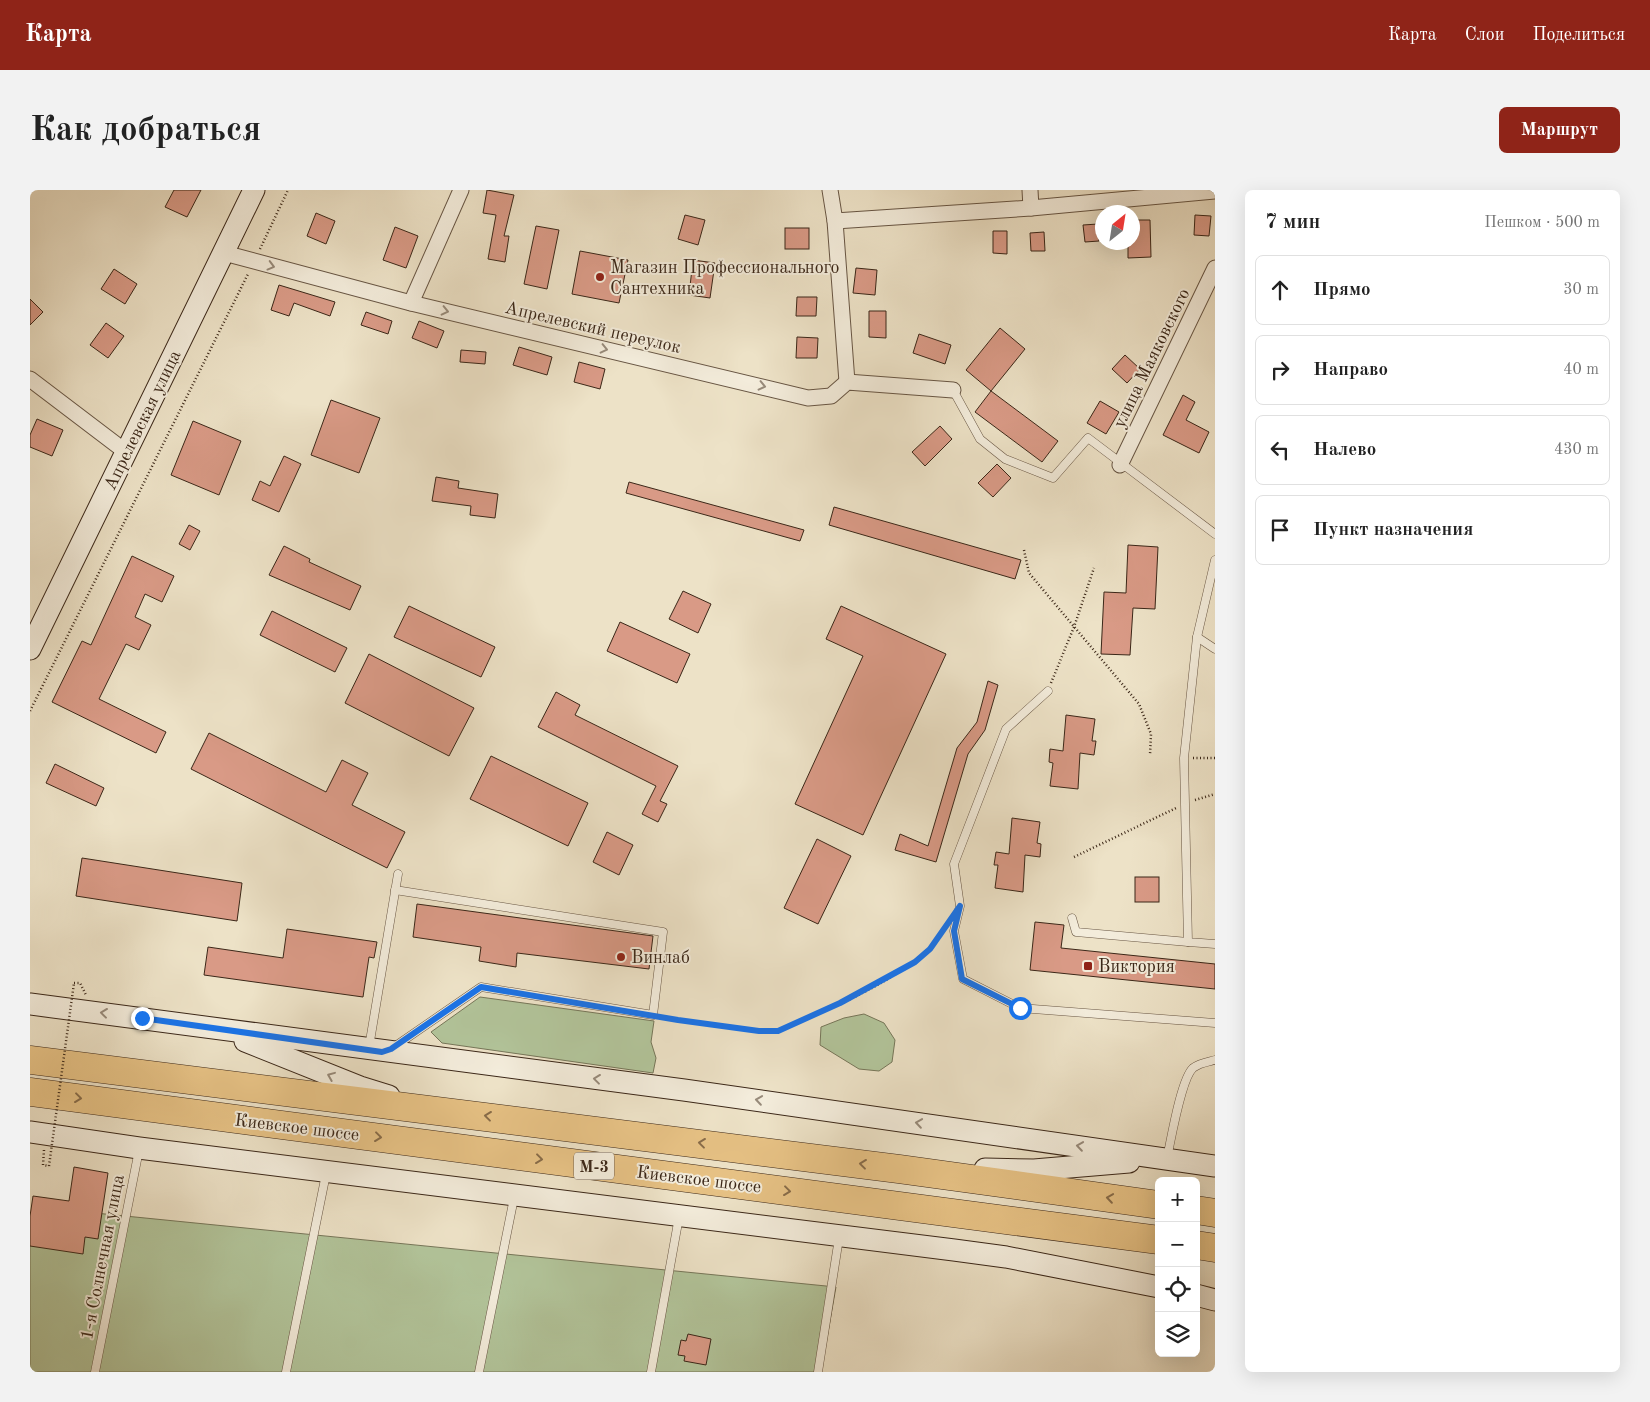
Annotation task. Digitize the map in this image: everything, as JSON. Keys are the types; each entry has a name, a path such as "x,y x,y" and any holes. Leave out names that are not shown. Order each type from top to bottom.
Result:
{"highway":[{"name":"Киевское шоссе","path":"30,1060 445,1110 1155,1204"},
{"name":"Киевское шоссе","path":"30,1092 1155,1239"},
{"path":"1200,1211 1215,1213"},
{"path":"1200,1246 1215,1248"}],"main road":[{"name":"Апрелевская улица","path":"30,649 254,190"},
{"path":"30,1004 684,1090 1215,1166"},
{"path":"170,1021 248,1042 360,1087 445,1110"},
{"path":"38,1139 139,1148 1006,1257 1155,1286"},
{"path":"899,1169 1034,1170 1166,1158"},
{"path":"1200,1296 1215,1300"}],"street":[{"path":"411,303 461,190"},
{"path":"830,190 835,221 847,382 953,390"},
{"path":"1030,190 1031,208"},
{"path":"835,221 1031,208 1215,192"},
{"name":"Апрелевский переулок","path":"224,253 411,303 808,398 832,396 847,382"},
{"name":"улица Маяковского","path":"1120,465 1215,268"},
{"path":"30,379 126,452"}],"lane":[{"path":"953,390 980,439 1005,459 1053,478 1088,438 1120,465 1215,534"},
{"path":"1188,942 1184,758 1197,638 1215,560"},
{"path":"1197,638 1215,649"},
{"path":"1048,691 1006,729 954,864 960,906 954,931 962,979 1020,1008 1215,1023"},
{"path":"395,890 663,932 653,1015 481,987 391,1049 376,1051 395,890 398,874"},
{"path":"1072,918 1076,932 1215,944"},
{"path":"1166,1158 1184,1087 1192,1069 1201,1063 1215,1060"},
{"name":"1-я Солнечная улица","path":"95,1372 139,1148"},
{"path":"286,1372 326,1172"},
{"path":"479,1372 514,1196"},
{"path":"651,1372 680,1215"},
{"path":"818,1372 839,1236"}],"path":[{"path":"30,711 288,190"},
{"path":"1024,550 1029,573 1139,704 1151,734 1150,755"},
{"path":"1048,691 1074,627 1094,568"},
{"path":"1184,758 1215,758"},
{"path":"1074,857 1185,803 1215,794"},
{"path":"653,1015 750,1030 778,1031 840,1003 915,962 930,949 960,906"},
{"path":"38,1139 43,1165 49,1166 74,983 80,984 88,1000"}],"green space":[{"path":"480,997 654,1021 651,1042 656,1058 653,1073 442,1043 431,1032"},
{"path":"864,1014 884,1023 895,1040 892,1062 879,1071 859,1069 820,1045 821,1027 844,1018"},
{"path":"95,1213 836,1287 821,1372 30,1372 30,1242"}],"building":[{"path":"174,190 201,190 187,217 165,207"},
{"path":"487,190 514,195 504,236 509,236 505,262 488,259 496,215 483,213"},
{"path":"316,213 335,221 326,244 307,236"},
{"path":"685,215 705,220 698,245 678,239"},
{"path":"1195,215 1211,216 1209,236 1194,235"},
{"path":"1140,220 1150,220 1151,257 1128,258 1128,250 1140,250"},
{"path":"1095,224 1095,241 1085,242 1083,225"},
{"path":"536,226 559,230 547,289 524,284"},
{"path":"395,227 418,236 406,268 383,260"},
{"path":"785,228 809,228 809,249 785,249"},
{"path":"993,231 1007,231 1007,254 993,253"},
{"path":"1044,232 1045,251 1031,251 1030,233"},
{"name":"Магазин Профессионального Сантехника","path":"580,251 628,260 619,303 572,294"},
{"path":"693,260 715,263 710,298 689,295"},
{"path":"856,268 877,270 875,295 853,293"},
{"path":"114,269 137,284 125,304 101,289"},
{"path":"279,285 335,302 330,316 294,303 289,316 271,310"},
{"path":"797,297 817,297 816,316 796,316"},
{"path":"30,299 43,312 30,325"},
{"path":"869,311 886,311 886,338 869,337"},
{"path":"366,312 392,321 388,334 361,325"},
{"path":"419,321 444,331 437,348 412,338"},
{"path":"106,323 124,336 108,358 90,345"},
{"path":"1000,328 1025,349 991,391 966,370"},
{"path":"919,334 951,345 945,364 913,353"},
{"path":"797,337 818,338 817,358 796,358"},
{"path":"519,347 552,357 547,375 513,365"},
{"path":"461,350 486,352 485,364 460,362"},
{"path":"1125,355 1140,369 1127,383 1112,369"},
{"path":"579,362 605,369 600,389 574,382"},
{"path":"991,391 1058,441 1042,462 975,412"},
{"path":"1183,395 1195,402 1186,420 1209,432 1199,453 1163,435"},
{"path":"331,400 380,418 359,473 311,455"},
{"path":"1100,401 1119,412 1106,434 1087,423"},
{"path":"37,419 63,430 52,456 30,447 30,435"},
{"path":"193,421 241,441 219,495 171,475"},
{"path":"940,426 952,439 925,466 912,452"},
{"path":"284,456 301,464 279,512 252,500 260,481 270,486"},
{"path":"997,464 1011,478 993,497 978,483"},
{"path":"436,477 459,481 458,488 498,494 495,518 470,515 471,506 432,501"},
{"path":"629,482 804,530 800,541 626,493"},
{"path":"834,507 1021,560 1015,579 829,525"},
{"path":"189,525 200,531 190,550 179,544"},
{"path":"1128,545 1158,547 1155,609 1133,608 1130,655 1101,654 1104,592 1126,593"},
{"path":"284,546 310,559 309,562 361,586 350,610 269,575"},
{"path":"132,556 174,576 162,602 145,594 135,617 151,625 139,650 126,644 99,699 166,732 156,753 52,702 82,641 91,645"},
{"path":"683,591 711,604 698,633 669,619"},
{"path":"409,606 495,647 481,677 394,637"},
{"path":"841,606 946,654 863,835 795,804 863,656 826,639"},
{"path":"272,611 347,648 335,672 260,635"},
{"path":"620,622 690,654 677,683 607,651"},
{"path":"369,654 474,708 449,756 345,703"},
{"path":"988,681 998,685 985,730 968,754 936,862 895,850 900,834 928,846 957,748 977,722"},
{"path":"556,692 580,705 575,715 678,766 660,801 667,804 658,822 642,814 656,786 538,727"},
{"path":"1066,715 1095,719 1092,741 1096,741 1094,755 1080,753 1078,789 1050,786 1053,763 1049,762 1050,749 1063,751"},
{"path":"209,733 326,792 342,760 368,773 352,805 405,832 387,868 191,769"},
{"path":"491,756 588,803 568,846 470,799"},
{"path":"55,764 104,788 96,806 46,783"},
{"path":"1012,818 1040,822 1037,843 1041,844 1040,857 1025,855 1023,892 995,888 998,865 994,865 996,852 1009,854"},
{"path":"607,832 633,845 619,875 593,862"},
{"path":"817,839 851,856 818,924 784,908"},
{"path":"82,858 242,883 237,921 76,896"},
{"path":"1135,877 1159,877 1159,902 1135,902"},
{"path":"417,904 653,936 649,969 517,953 516,967 479,961 481,947 413,937"},
{"path":"1035,922 1064,925 1061,948 1215,964 1215,989 1030,970"},
{"path":"287,929 377,942 374,958 369,957 363,997 204,975 208,947 283,958"},
{"path":"74,1167 108,1173 98,1239 85,1237 83,1254 30,1246 30,1216 33,1196 69,1201"},
{"path":"688,1334 711,1339 706,1365 684,1361 685,1356 678,1355 681,1340 686,1341"}],"place":[{"name":"Магазин Профессионального Сантехника","path":"600,277"},
{"name":"Винлаб","path":"621,957"},
{"name":"Виктория","path":"1088,966"}],"route":[{"path":"142,1018 382,1052 391,1049 481,987 678,1020 759,1031 778,1031 840,1003 915,962 930,949 943,933 960,906 954,931 962,979 1020,1008"}]}
